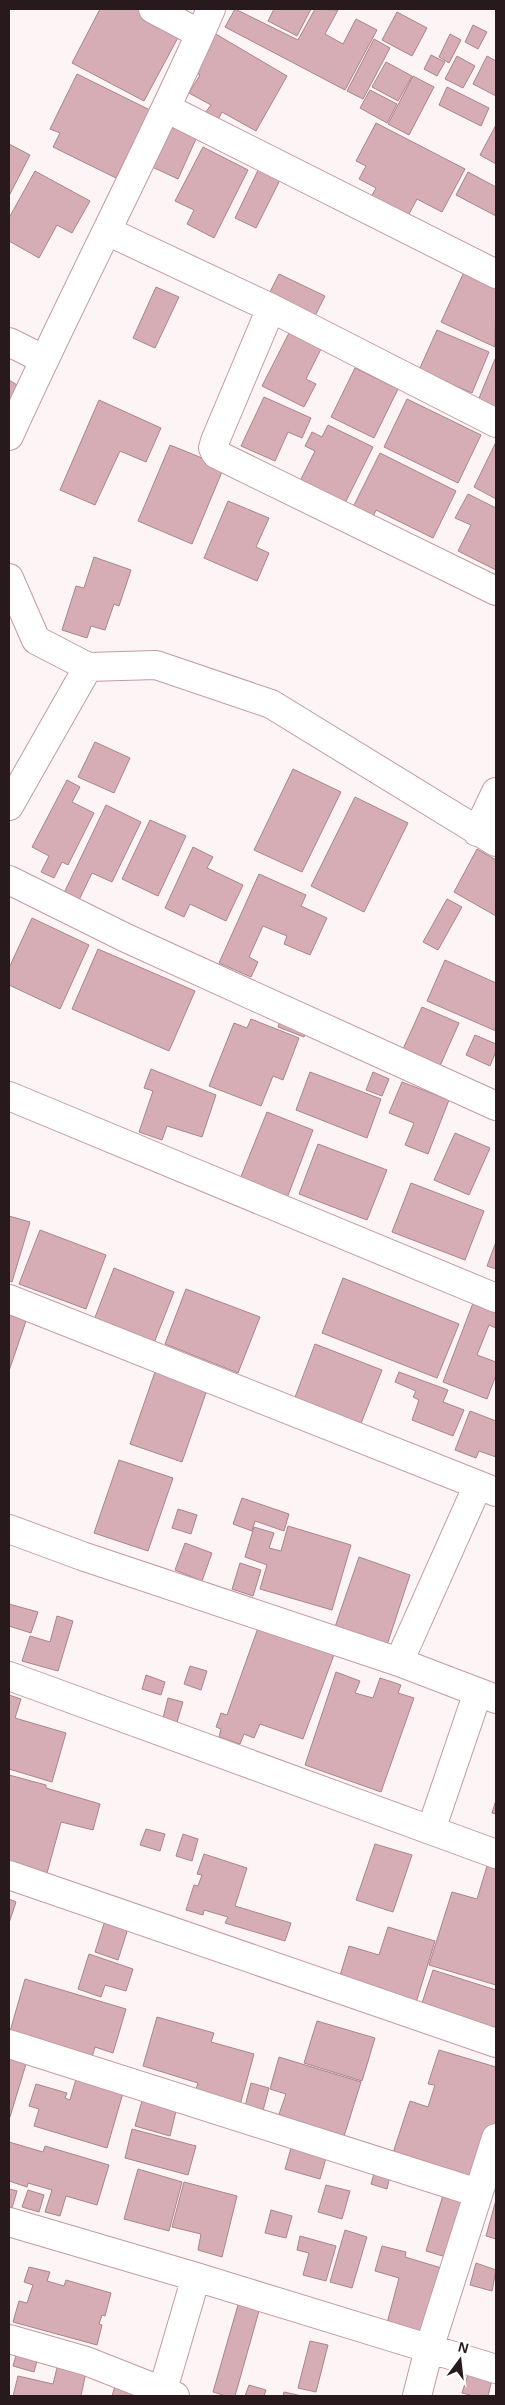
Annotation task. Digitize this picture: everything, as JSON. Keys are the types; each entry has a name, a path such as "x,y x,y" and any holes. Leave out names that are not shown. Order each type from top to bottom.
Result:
{"street":[{"path":"153,9 200,34"},
{"path":"9,436 44,359 166,108 211,9"},
{"path":"166,108 496,274"},
{"path":"108,230 271,308 496,423"},
{"path":"271,308 215,440 213,448 216,454 496,591"},
{"path":"9,342 44,359"},
{"path":"9,578 36,640 88,667 156,665 271,704 487,837 496,792"},
{"path":"9,806 88,667"},
{"path":"9,880 126,938 496,1106"},
{"path":"9,1096 496,1298"},
{"path":"9,1299 487,1488 399,1662"},
{"path":"9,1529 82,1556 399,1662 487,1695 431,1830"},
{"path":"9,1676 496,1854"},
{"path":"9,1875 496,2043"},
{"path":"9,2044 478,2193"},
{"path":"417,2396 429,2349 496,2138"},
{"path":"9,2222 196,2276 496,2369"},
{"path":"9,2339 86,2361 168,2394 196,2276"}],"building":[{"path":"100,9 137,9 181,32 144,101 72,63"},
{"path":"235,9 298,40 315,9 338,10 325,34 343,44 356,19 377,30 345,90 225,27"},
{"path":"274,9 311,9 297,36 268,21"},
{"path":"397,12 427,28 412,56 382,40"},
{"path":"473,25 487,32 478,49 465,42"},
{"path":"214,33 287,76 256,131 222,112 218,120 205,113 211,105 189,93 200,75 192,71"},
{"path":"450,34 461,40 449,63 439,57"},
{"path":"374,39 390,48 363,99 347,91"},
{"path":"431,55 445,62 437,76 424,69"},
{"path":"457,56 475,66 463,88 445,79"},
{"path":"487,56 496,61 496,96 473,84"},
{"path":"386,62 412,76 398,101 372,87"},
{"path":"77,74 150,110 116,178 53,147 60,133 50,129"},
{"path":"413,76 434,87 409,135 388,124"},
{"path":"447,87 489,108 481,126 439,105"},
{"path":"370,90 397,104 387,123 360,108"},
{"path":"173,118 200,130 178,179 150,166"},
{"path":"376,123 465,169 442,212 417,199 408,216 371,197 376,188 359,179 366,166 356,161"},
{"path":"496,125 496,164 480,155"},
{"path":"9,144 30,155 9,196"},
{"path":"203,147 248,170 214,238 187,224 194,210 175,201"},
{"path":"261,164 283,174 256,228 235,218"},
{"path":"35,171 90,201 72,233 57,225 39,258 9,241 9,218"},
{"path":"468,172 496,187 496,216 456,195"},
{"path":"464,272 496,287 495,347 441,322"},
{"path":"279,274 325,296 314,318 268,296"},
{"path":"156,287 179,297 155,348 133,338"},
{"path":"437,330 489,352 472,393 419,370"},
{"path":"289,333 321,349 306,379 316,384 304,407 262,386"},
{"path":"496,360 496,411 477,403"},
{"path":"355,368 398,389 374,438 331,417"},
{"path":"9,380 22,388 9,411"},
{"path":"264,397 311,418 302,438 288,432 275,461 241,446"},
{"path":"407,399 481,435 458,483 384,447"},
{"path":"99,400 161,428 146,462 120,451 95,505 60,490"},
{"path":"328,425 373,447 345,503 300,481 315,451 305,446 312,432 322,437"},
{"path":"496,442 496,499 474,487"},
{"path":"170,445 224,467 192,544 138,521"},
{"path":"380,453 456,491 433,538 376,510 373,517 353,507"},
{"path":"468,494 496,508 496,570 458,551 471,525 455,518"},
{"path":"228,501 269,518 256,547 269,553 257,581 204,558"},
{"path":"94,557 131,570 119,606 114,604 105,630 91,626 87,638 62,630 76,586 84,588"},
{"path":"95,742 130,758 114,793 78,777"},
{"path":"293,769 341,792 302,872 254,850"},
{"path":"67,780 80,787 72,802 94,813 68,865 62,862 54,878 41,872 49,856 32,847"},
{"path":"355,797 408,823 364,912 311,886"},
{"path":"106,805 141,822 112,882 92,873 79,900 64,893"},
{"path":"150,820 186,836 158,896 122,879"},
{"path":"193,847 213,857 207,868 243,885 226,921 190,904 184,917 165,908"},
{"path":"477,849 496,860 496,916 454,892"},
{"path":"259,874 306,895 301,906 327,918 310,955 284,944 287,936 263,926 249,957 258,962 251,977 219,963"},
{"path":"447,899 462,907 438,950 423,942"},
{"path":"32,918 89,945 60,1009 9,985 9,968"},
{"path":"98,949 195,991 169,1051 72,1009"},
{"path":"445,960 496,983 496,1031 427,1001"},
{"path":"422,1007 459,1023 440,1066 403,1049"},
{"path":"282,1015 308,1026 304,1037 278,1027"},
{"path":"251,1019 299,1038 283,1080 273,1076 261,1106 209,1086 234,1023 247,1028"},
{"path":"475,1035 496,1044 496,1051 490,1066 466,1055"},
{"path":"151,1069 216,1095 202,1137 167,1126 162,1140 139,1132 153,1091 144,1088"},
{"path":"310,1072 381,1099 367,1138 296,1110"},
{"path":"373,1072 389,1079 382,1096 366,1090"},
{"path":"402,1082 449,1100 428,1154 405,1145 414,1123 389,1113"},
{"path":"267,1112 313,1130 287,1198 240,1179"},
{"path":"455,1133 490,1148 469,1195 434,1180"},
{"path":"318,1144 387,1170 367,1220 299,1194"},
{"path":"411,1183 484,1211 465,1260 392,1232"},
{"path":"9,1216 30,1222 12,1282 9,1281"},
{"path":"40,1230 106,1255 86,1309 19,1284"},
{"path":"496,1242 496,1269 487,1266"},
{"path":"114,1268 174,1292 154,1343 94,1320"},
{"path":"343,1278 459,1324 437,1378 322,1333"},
{"path":"186,1289 260,1317 238,1373 165,1344"},
{"path":"473,1303 496,1312 496,1328 489,1325 477,1355 496,1362 496,1375 487,1399 443,1382"},
{"path":"9,1312 27,1318 9,1371"},
{"path":"315,1344 382,1370 360,1426 294,1400"},
{"path":"156,1369 208,1387 182,1462 130,1444"},
{"path":"399,1372 448,1390 443,1402 464,1410 453,1436 412,1420 419,1400 413,1397 416,1391 395,1382"},
{"path":"470,1411 496,1421 496,1457 479,1451 476,1458 455,1450"},
{"path":"119,1460 173,1478 148,1551 94,1533"},
{"path":"242,1498 289,1514 284,1531 255,1521 252,1531 233,1524"},
{"path":"178,1509 197,1515 191,1534 172,1528"},
{"path":"288,1526 351,1545 332,1610 260,1589 267,1565 245,1557 254,1527 274,1533 269,1548 281,1551"},
{"path":"185,1543 212,1553 202,1581 175,1570"},
{"path":"359,1557 410,1575 387,1645 335,1627"},
{"path":"240,1563 261,1570 253,1596 232,1589"},
{"path":"9,1604 38,1612 31,1633 9,1626"},
{"path":"57,1616 73,1621 58,1671 22,1661 30,1636 50,1642"},
{"path":"259,1625 335,1652 303,1739 260,1724 254,1738 244,1734 240,1744 219,1737 221,1729 216,1727 221,1713 227,1715"},
{"path":"190,1666 207,1671 201,1690 184,1684"},
{"path":"336,1672 360,1681 355,1693 373,1698 380,1678 401,1685 398,1693 414,1698 381,1792 305,1765"},
{"path":"146,1675 165,1682 161,1695 142,1689"},
{"path":"9,1695 21,1699 15,1718 66,1733 52,1782 9,1769"},
{"path":"168,1698 183,1702 177,1722 163,1718"},
{"path":"9,1775 46,1785 46,1788 100,1804 93,1830 61,1822 47,1873 9,1862"},
{"path":"496,1800 496,1814 492,1813"},
{"path":"146,1829 165,1834 160,1851 140,1845"},
{"path":"183,1834 198,1839 192,1861 176,1856"},
{"path":"375,1844 412,1855 393,1912 356,1900"},
{"path":"204,1854 247,1868 235,1906 291,1923 285,1941 225,1923 228,1917 204,1910 203,1915 186,1910 194,1885 198,1886 202,1875 197,1874"},
{"path":"487,1866 496,1869 496,1985 429,1965 452,1892 477,1899"},
{"path":"9,1899 16,1902 9,1923"},
{"path":"108,1911 131,1919 118,1960 95,1952"},
{"path":"388,1927 435,1941 415,2006 338,1982 349,1946 379,1955"},
{"path":"89,1954 133,1969 126,1991 105,1985 101,1997 78,1989"},
{"path":"433,1970 496,1990 496,2040 418,2015"},
{"path":"25,1979 126,2009 113,2053 95,2047 90,2064 9,2035"},
{"path":"157,2017 214,2033 211,2042 254,2054 240,2105 195,2092 198,2083 143,2066"},
{"path":"317,2021 375,2038 362,2081 304,2063"},
{"path":"439,2050 496,2067 496,2125 477,2189 390,2162 410,2101 428,2107 435,2085 428,2084"},
{"path":"279,2057 361,2082 341,2146 275,2126 286,2094 270,2089"},
{"path":"9,2058 26,2064 10,2117 9,2116"},
{"path":"76,2079 123,2093 107,2148 34,2126 39,2109 29,2106 36,2084 67,2093 65,2098 70,2100"},
{"path":"251,2083 269,2088 261,2118 243,2114"},
{"path":"143,2097 177,2107 170,2136 135,2126"},
{"path":"132,2129 196,2146 188,2175 125,2158"},
{"path":"293,2141 328,2151 320,2179 285,2169"},
{"path":"9,2142 43,2152 45,2146 109,2165 97,2205 66,2196 60,2216 45,2212 52,2190 28,2183 27,2187 9,2181"},
{"path":"376,2167 391,2172 387,2189 371,2184"},
{"path":"138,2169 182,2182 169,2231 124,2219"},
{"path":"184,2182 237,2196 222,2257 198,2250 201,2234 172,2227"},
{"path":"326,2185 350,2191 342,2219 318,2212"},
{"path":"9,2189 17,2191 12,2208 9,2207"},
{"path":"28,2190 44,2195 39,2212 22,2207"},
{"path":"444,2192 470,2200 453,2259 426,2251"},
{"path":"496,2200 496,2239 486,2236"},
{"path":"271,2210 292,2216 286,2238 265,2233"},
{"path":"345,2230 367,2237 352,2288 330,2282"},
{"path":"300,2236 336,2246 326,2281 303,2275 309,2253 297,2250"},
{"path":"382,2246 406,2252 405,2257 448,2270 430,2335 387,2323 399,2278 375,2271"},
{"path":"476,2263 496,2270 492,2291 470,2285"},
{"path":"29,2267 50,2272 47,2281 64,2286 66,2280 111,2293 105,2316 102,2315 99,2324 102,2325 97,2345 13,2322 19,2301 27,2303 33,2285 24,2282"},
{"path":"240,2298 261,2304 235,2396 226,2396 213,2392"},
{"path":"310,2341 328,2345 316,2392 298,2388"},
{"path":"17,2352 38,2357 34,2372 13,2366"},
{"path":"59,2360 87,2367 81,2396 13,2396 18,2376 53,2384"},
{"path":"471,2365 494,2371 488,2396 474,2396 462,2393"},
{"path":"116,2383 148,2396 112,2396"},
{"path":"249,2385 266,2390 264,2396 245,2396"},
{"path":"284,2392 302,2396 283,2396"}]}
